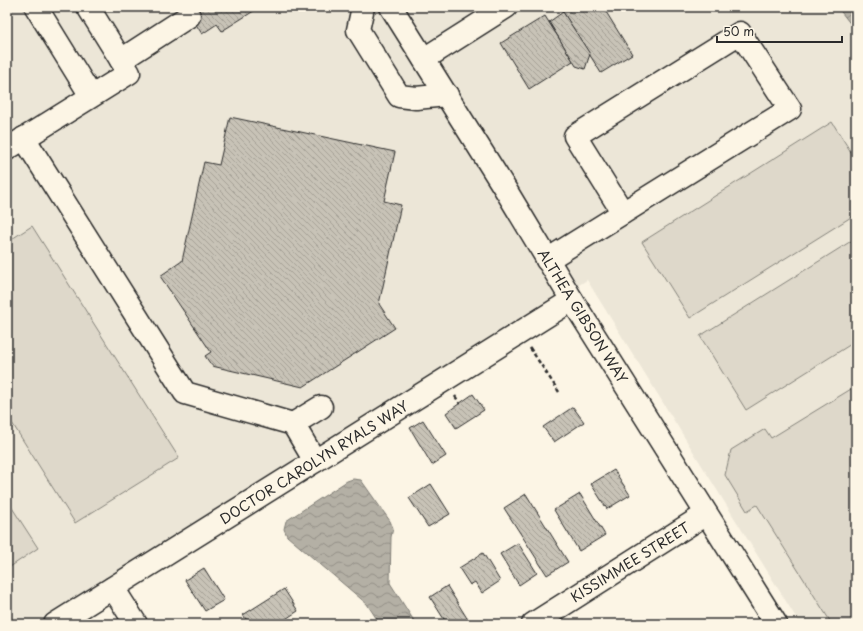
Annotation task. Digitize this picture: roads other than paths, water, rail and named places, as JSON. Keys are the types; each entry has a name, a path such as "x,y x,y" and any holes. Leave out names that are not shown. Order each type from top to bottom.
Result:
{"street":[{"path":"36,7 91,96"},
{"path":"88,7 129,73 16,143 185,393 293,424 315,461"},
{"path":"363,7 358,30 399,96 416,98 447,95"},
{"name":"ALTHEA GIBSON WAY","path":"392,7 504,187 547,260 776,624"},
{"path":"424,59 506,7"},
{"path":"121,60 189,16"},
{"path":"547,260 790,109 740,33 575,136 622,213"},
{"name":"DOCTOR CAROLYN RYALS WAY","path":"55,624 572,300"},
{"path":"293,424 321,407"},
{"name":"KISSIMMEE STREET","path":"532,624 706,514"},
{"path":"113,588 136,624"}],"water":[{"path":"837,7 856,7 856,31 838,8"},
{"path":"353,479 361,480 390,521 393,528 391,537 390,583 416,624 380,624 367,604 287,536 284,529 286,521 347,481"}]}
